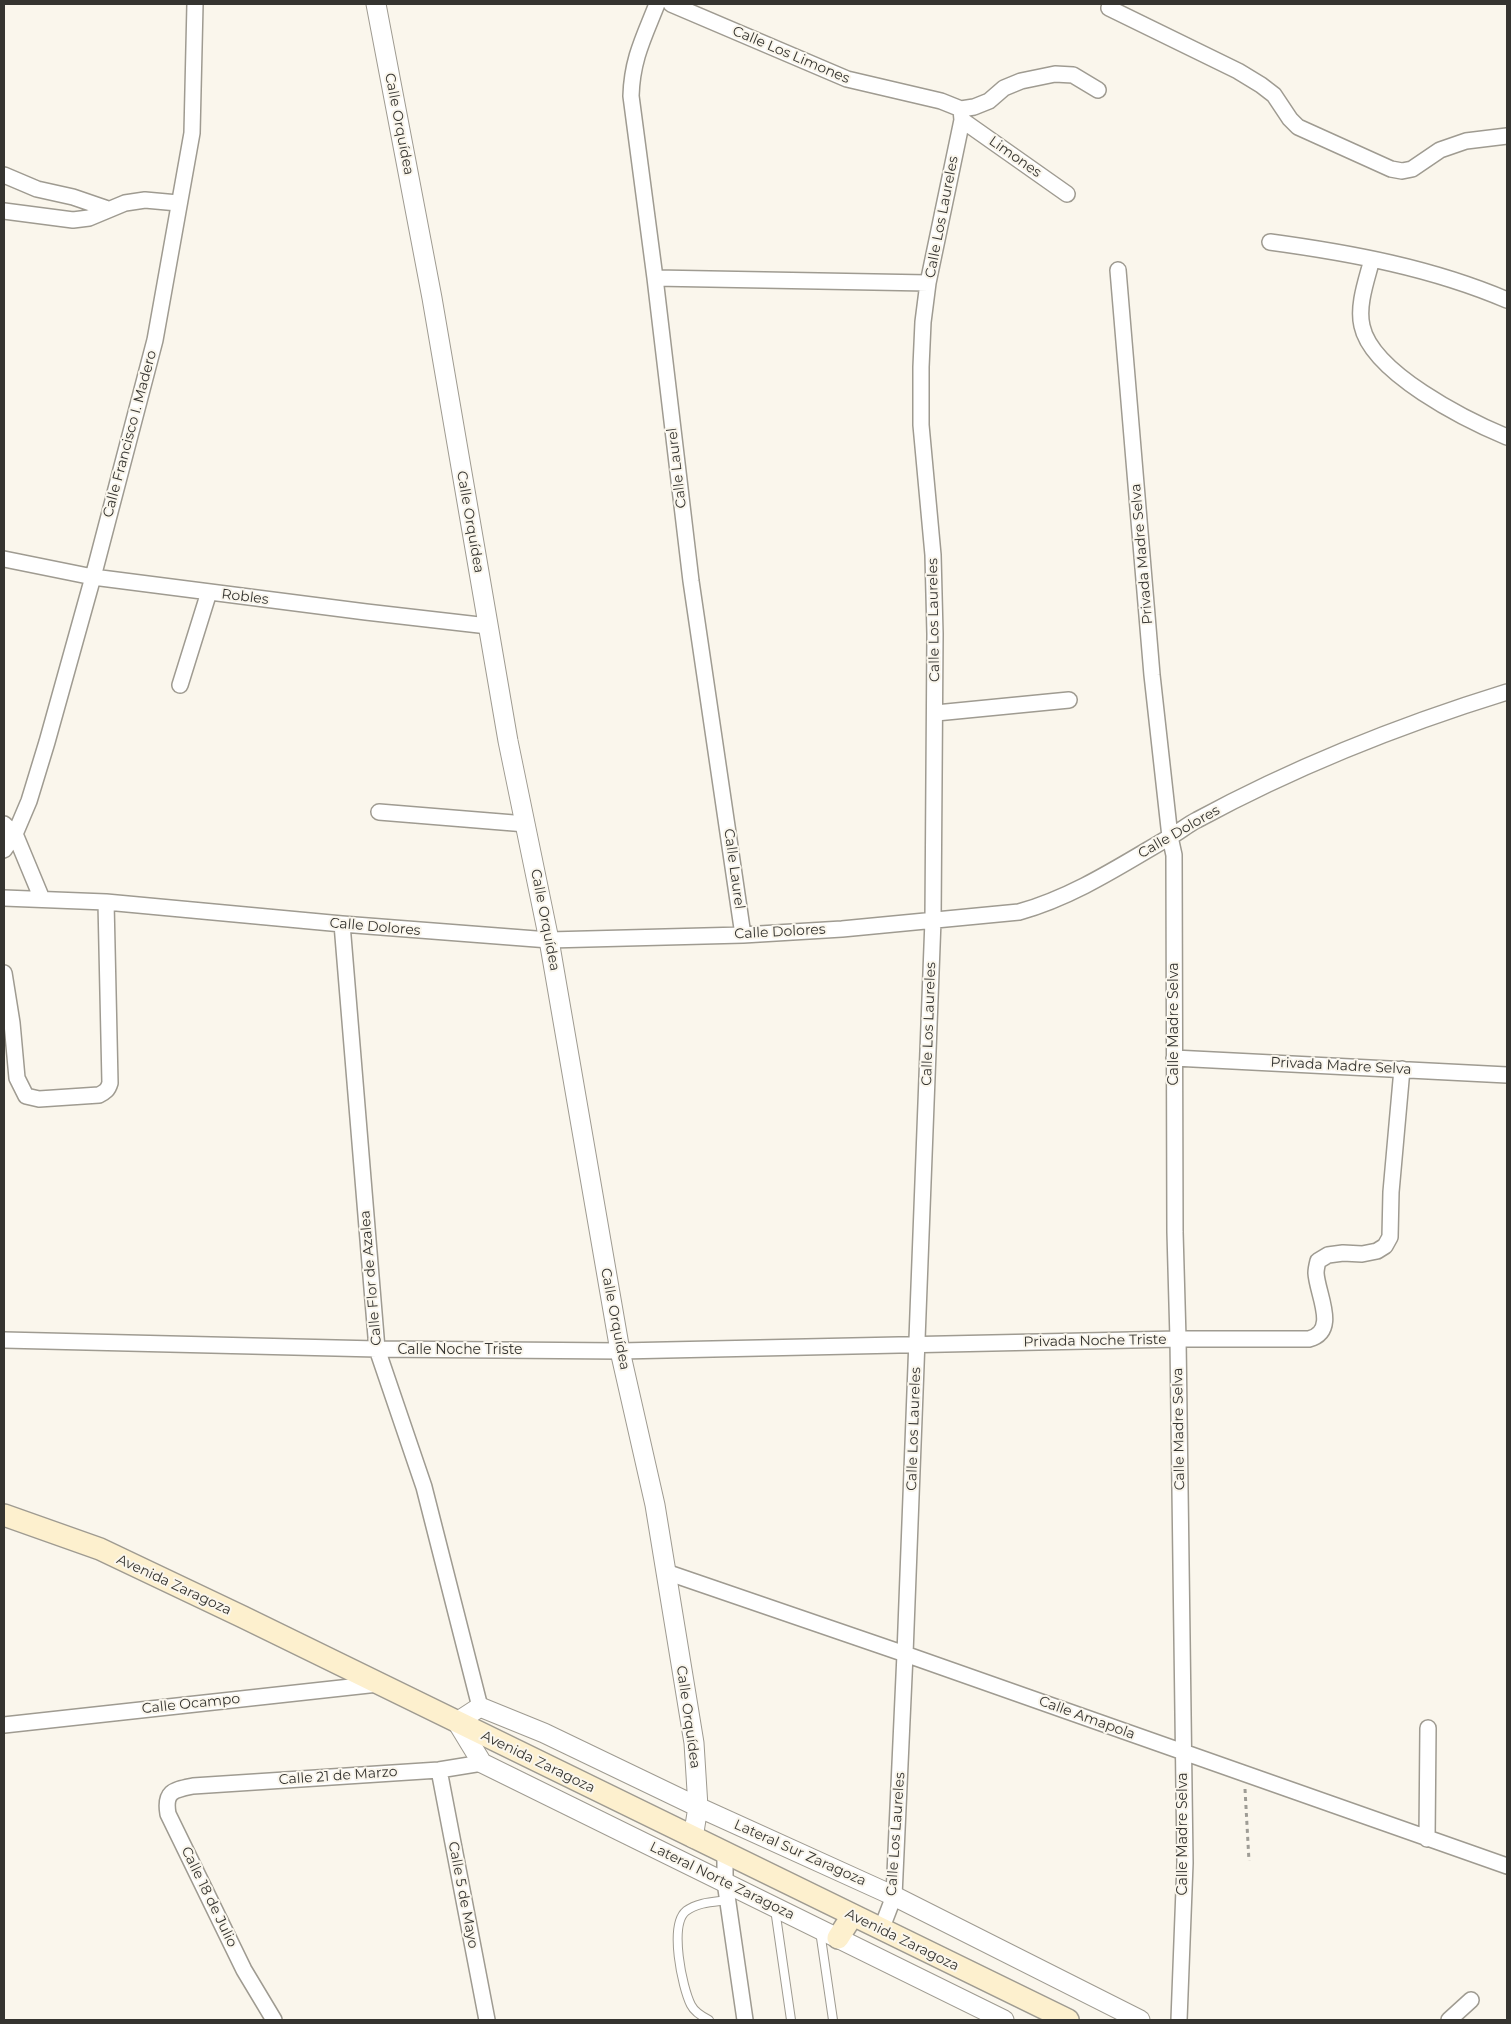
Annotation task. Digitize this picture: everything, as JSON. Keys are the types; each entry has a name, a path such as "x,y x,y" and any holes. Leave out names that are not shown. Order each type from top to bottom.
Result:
{"main road":[{"name":"Avenida Zaragoza","path":"4,1515 100,1550 243,1617 1068,2020"},
{"path":"829,1933 852,1916"}],"street":[{"name":"Calle Francisco I. Madero","path":"4,850 15,834 29,801 48,742 155,340 192,133 195,4"},
{"name":"Calle Orquídea","path":"376,4 432,298 508,741 549,940 620,1351 656,1505 694,1743 698,1807 693,1838"},
{"name":"Calle Laurel","path":"657,4 634,66 631,96 656,278 690,572 743,935"},
{"name":"Calle Los Limones","path":"671,4 847,79 941,101 962,115"},
{"path":"1109,8 1238,71 1274,95 1290,119 1298,127 1391,169 1412,170 1440,150 1466,140 1507,136"},
{"path":"962,115 988,101 1004,88 1021,81 1055,74 1073,75 1098,90"},
{"name":"Limones","path":"962,115 1068,194"},
{"name":"Calle Los Laureles","path":"881,1930 894,1896 933,920 936,713 933,555 921,424 920,367 922,322 928,283 962,115"},
{"path":"4,175 37,189 73,197 108,210"},
{"path":"4,212 74,220 89,218 125,203 145,200 178,203"},
{"path":"1270,242 1372,259 1454,280 1507,300"},
{"path":"1372,259 1360,314 1362,327 1368,341 1401,379 1460,414 1507,437"},
{"name":"Privada Madre Selva","path":"1118,270 1152,675 1170,837"},
{"path":"656,278 928,283"},
{"name":"Robles","path":"4,560 93,578 488,626"},
{"path":"180,685 209,592"},
{"name":"Calle Dolores","path":"4,898 106,902 342,924 549,940 743,935 842,929 1019,912 1045,905 1071,894 1195,821 1364,741 1467,704 1507,692"},
{"path":"936,713 1069,700"},
{"path":"379,812 526,824"},
{"path":"4,824 15,834 42,899"},
{"name":"Calle Madre Selva","path":"1170,837 1174,855 1175,893 1175,1232 1185,1863 1179,2020"},
{"path":"4,973 12,1022 15,1062 21,1090 26,1096 32,1099 99,1095 108,1089 110,1083 106,902"},
{"name":"Calle Flor de Azalea","path":"342,924 377,1349 424,1487 480,1707"},
{"name":"Privada Madre Selva","path":"1174,1058 1402,1068 1507,1075"},
{"name":"Privada Noche Triste","path":"917,1345 1178,1339 1273,1340 1309,1339 1316,1337 1322,1332 1324,1323 1323,1301 1316,1273 1318,1261 1328,1255 1343,1253 1362,1254 1377,1251 1385,1246 1390,1237 1391,1192 1402,1068"},
{"name":"Calle Noche Triste","path":"4,1340 377,1349 620,1351 917,1345"},
{"name":"Calle Amapola","path":"666,1572 1507,1866"},
{"name":"Calle Ocampo","path":"4,1725 378,1684"},
{"path":"480,1707 457,1722 482,1763"},
{"name":"Lateral Sur Zaragoza","path":"480,1707 544,1733 698,1807 894,1896 1140,2020"},
{"path":"1427,1839 1428,1728"},
{"name":"Calle 21 de Marzo","path":"194,1786 439,1770 482,1763"},
{"name":"Lateral Norte Zaragoza","path":"482,1763 726,1891 775,1907 1004,2020"},
{"name":"Calle 5 de Mayo","path":"439,1770 487,2020"},
{"name":"Calle 18 de Julio","path":"194,1786 174,1790 168,1796 166,1804 168,1814 244,1970 274,2020"},
{"path":"725,1854 726,1891 745,2020"},
{"path":"1449,2020 1470,2000"}],"lane":[{"path":"709,2020 692,2006 683,1978 677,1938 679,1923 686,1911 726,1891"},
{"path":"775,1907 791,2020"},
{"path":"829,1933 832,2020"}],"path":[{"path":"1244,1774 1249,1861"}]}
